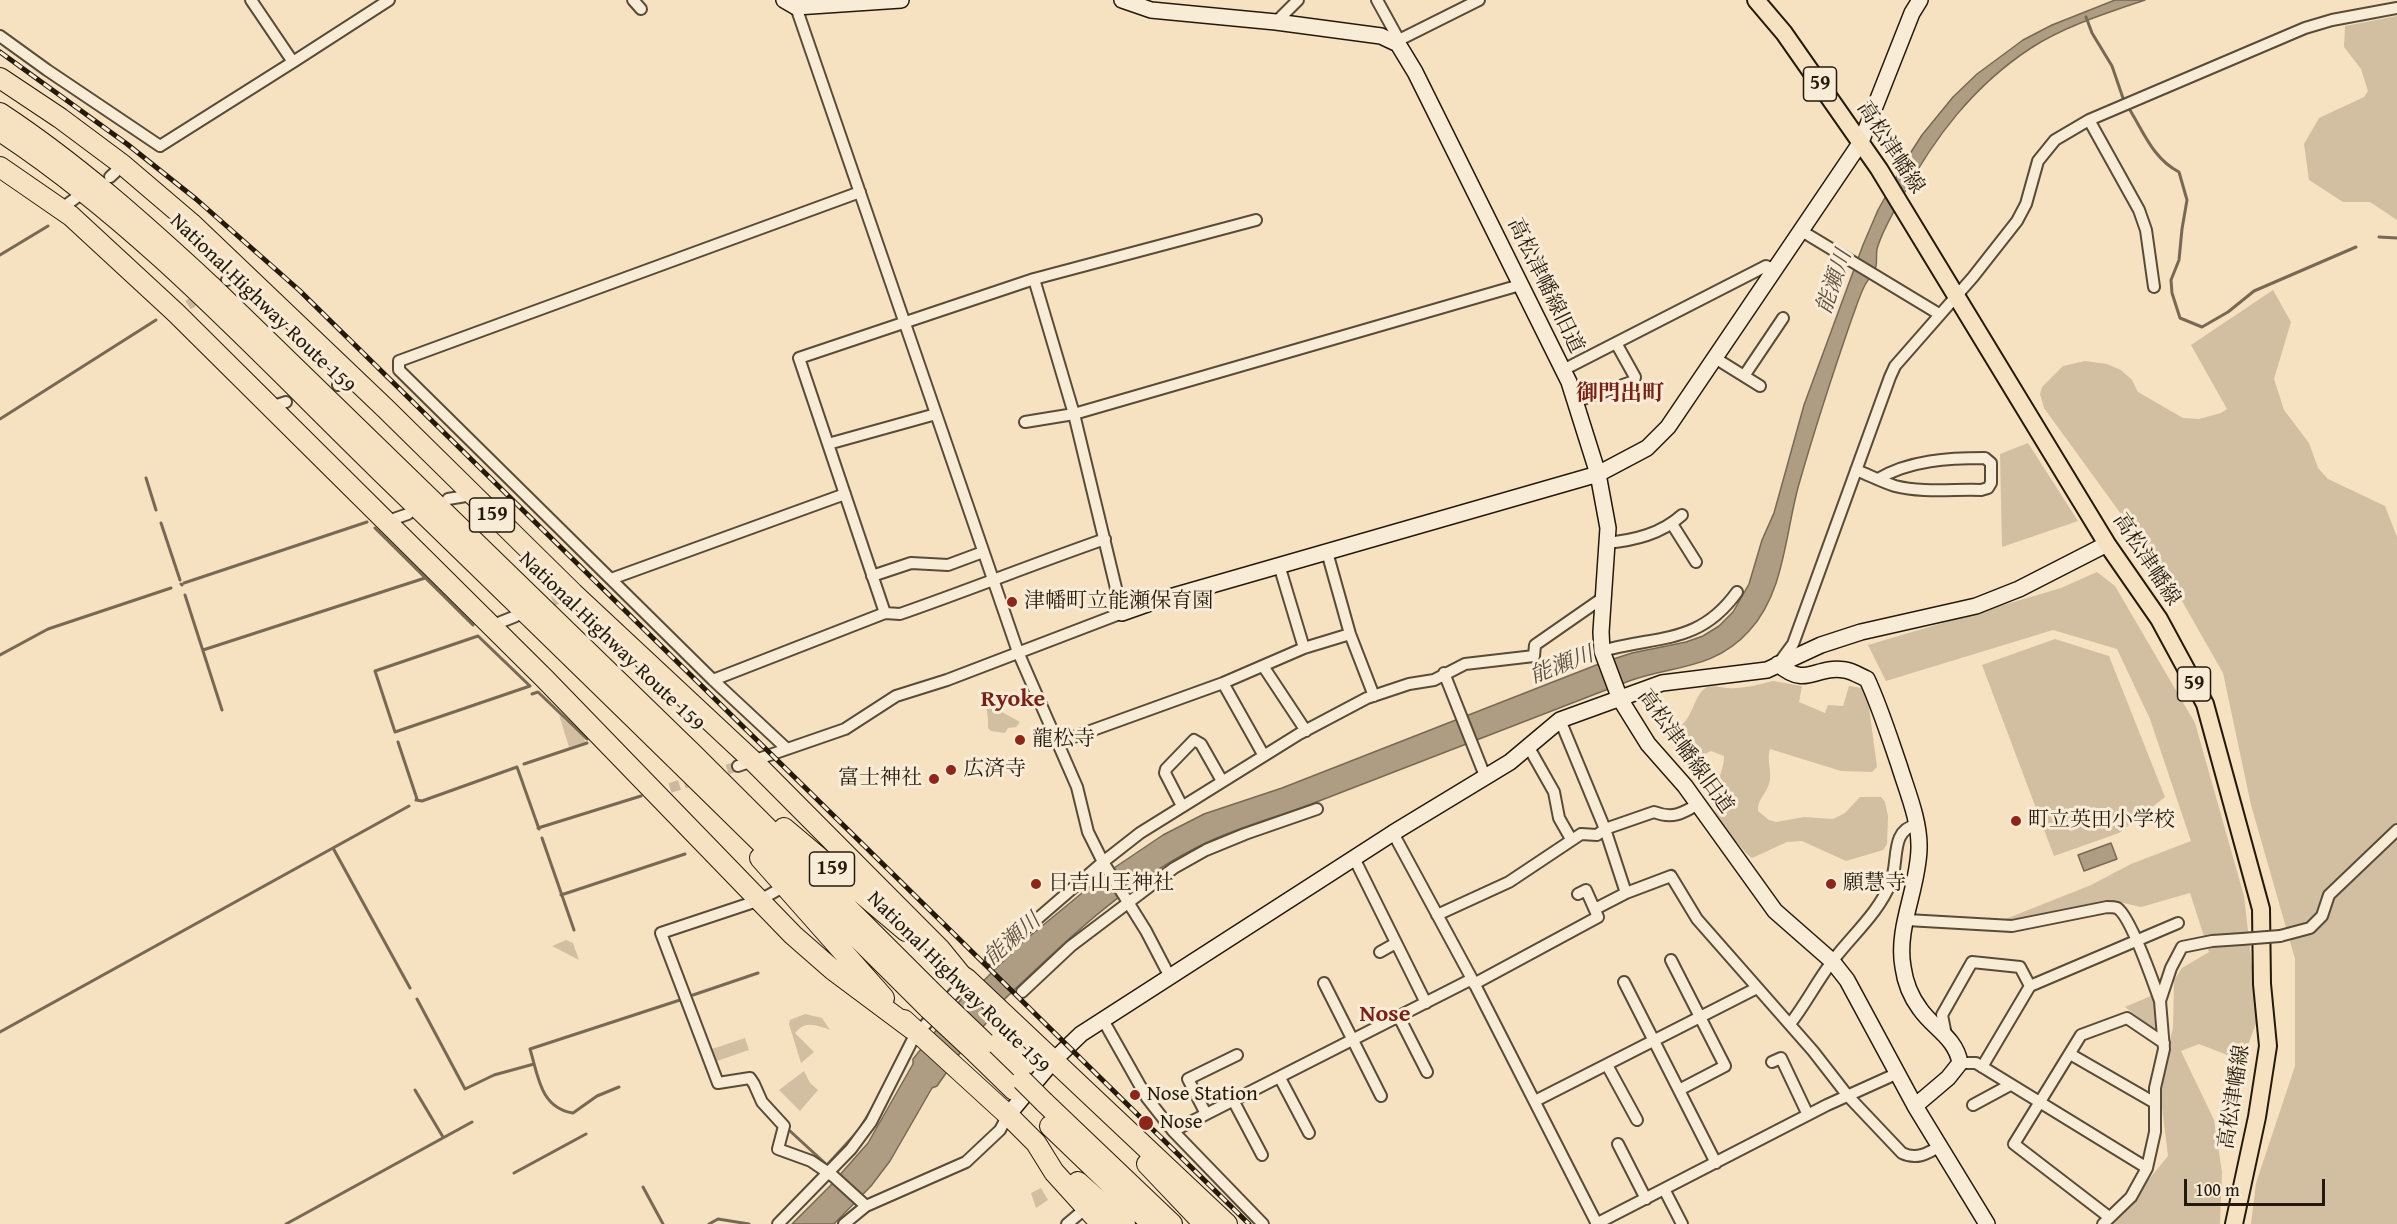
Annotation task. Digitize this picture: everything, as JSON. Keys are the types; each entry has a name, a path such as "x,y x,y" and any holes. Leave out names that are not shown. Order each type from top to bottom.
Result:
{"highway":[{"name":"159","path":"0,78 60,118 116,171 191,223 234,276 346,382 472,495 566,596 746,764 822,843 940,948 966,979 1008,1020 1227,1224"},
{"name":"National Highway Route 159","path":"0,113 39,138 129,210 177,255 694,755 934,1004"},
{"name":"National Highway Route 159","path":"0,131 119,220 195,291 625,709 981,1048 1152,1224"},
{"name":"159","path":"0,167 66,213 182,309 278,405 385,522 663,790 768,895 793,935 833,970 916,1032"},
{"name":"159","path":"625,709 628,722 751,848 916,1032 1125,1224"},
{"name":"159","path":"694,755 707,760 945,964 966,979"},
{"name":"159","path":"1068,1075 1093,1109 1204,1224"},
{"name":"National Highway Route 159","path":"1039,1106 1172,1224"},
{"name":"159","path":"1036,1143 1054,1172 1101,1224"}],"main road":[{"name":"高松津幡線","path":"1756,0 1784,33 1880,171 2107,544 2159,619 2205,704 2261,909 2262,984 2268,1046 2257,1117 2234,1224"}],"street":[{"path":"251,0 293,62"},
{"path":"0,36 46,70 160,146 389,0"},
{"path":"633,0 641,9"},
{"path":"900,0 797,3 1018,652 1077,787 1088,832 1170,977"},
{"path":"1122,0 1151,10 1276,22 1381,36 1398,42 1479,0"},
{"path":"1276,22 1298,0"},
{"path":"1377,0 1398,42"},
{"path":"746,764 845,729 896,696 947,680 1156,600 1598,474 1647,448 1668,427 1861,142 1912,13 1920,0"},
{"path":"1778,664 1793,644 1895,366 2017,221 2025,204 2038,161 2045,151 2055,141 2089,120 2305,28 2332,20 2397,8"},
{"name":"高松津幡線旧道","path":"1398,42 1416,72 1563,370 1575,402 1598,474 1608,528 1603,654 1618,696 1648,744 1698,804 1775,911 1832,962 1847,980 1915,1106 1987,1224"},
{"path":"2089,120 2139,210 2146,230 2154,287"},
{"path":"787,749 713,680 399,370 399,361 860,192"},
{"path":"885,613 799,358 1034,279 1256,220"},
{"path":"1800,230 1939,314"},
{"path":"1563,370 1766,267 1774,269"},
{"path":"1034,279 1074,414 1122,613"},
{"path":"1025,422 1074,414 1520,285"},
{"path":"1744,376 1783,318"},
{"path":"1575,402 1634,381 1635,377 1616,343"},
{"path":"1715,358 1760,386"},
{"path":"828,444 936,414"},
{"path":"1856,470 1878,479 1906,488 1981,490 1988,488 1990,483 1991,463 1985,458 1945,459 1910,465 1878,479"},
{"path":"611,579 845,494"},
{"path":"448,500 472,495"},
{"path":"385,522 408,514"},
{"path":"1607,543 1640,538 1672,524 1682,515"},
{"path":"1672,524 1696,562"},
{"path":"713,680 885,613 900,614 993,581 1023,567 1105,539"},
{"path":"844,1224 864,1205 966,1162 1000,1130 1008,1115 1053,1061 1080,1034 1393,833 1510,762 1560,720 1618,696 1662,683 1767,670 1821,645 1862,632 1976,606 2019,589 2107,544"},
{"path":"872,576 911,563 948,565 983,552"},
{"path":"1327,552 1350,634 1374,696"},
{"path":"1279,565 1304,648"},
{"path":"1603,654 1702,627 1727,606 1737,592"},
{"path":"991,958 1105,864 1182,806 1306,731 1374,696 1409,684 1434,680 1465,664 1534,656 1535,645 1604,597"},
{"path":"491,626 516,616"},
{"path":"1057,743 1223,683 1304,648 1350,634"},
{"path":"1778,664 1791,675 1804,677 1824,670 1846,669 1867,679 1910,798 1920,848 1901,948 1903,967 1910,992 1921,1011 1946,1035 1959,1056 1960,1063 1948,1077 1915,1106"},
{"path":"1263,666 1306,731"},
{"path":"1444,673 1485,776"},
{"path":"1223,683 1264,756"},
{"path":"1560,720 1605,830 1626,892"},
{"path":"1182,806 1165,773 1166,769 1194,740 1202,744 1222,781"},
{"path":"1528,746 1554,792 1559,818 1571,839"},
{"path":"1437,915 1509,882 1581,834 1597,835 1654,812 1666,817 1682,814 1698,804"},
{"path":"1022,992 1071,946 1174,868 1206,850 1317,809"},
{"path":"1790,1024 1832,962 1881,901 1895,870 1896,848 1901,832 1906,827 1916,825"},
{"path":"2160,1001 2171,968 2182,947 2212,941 2280,936 2310,928 2322,916 2329,895 2397,830"},
{"path":"1393,833 1473,982 1597,1224 1808,1115 1898,1073"},
{"path":"1354,858 1426,1003"},
{"path":"1595,909 1626,892 1671,876 1697,919 1790,1024 1848,1096 1902,1153 1910,1157 1918,1157 1940,1146"},
{"path":"1173,1131 1599,917 1587,890 1578,894"},
{"path":"768,895 661,933 718,1083 750,1078 762,1102 784,1126 778,1149 811,1161 830,1174 864,1205"},
{"path":"1906,920 2012,926 2107,907 2117,909 2125,917 2160,1001 2164,1042 2155,1088 2155,1132 2147,1168 2131,1197 2106,1221 2014,1144 2081,1035 2127,1018 2164,1042"},
{"path":"1982,1067 2030,986 2178,923"},
{"path":"1380,952 1396,943"},
{"path":"1671,960 1725,1066 1678,1090"},
{"path":"1946,1035 1942,1015 1972,962 2020,967 2030,986"},
{"path":"778,1224 830,1174 851,1149 871,1122 916,1032 966,979"},
{"path":"1624,982 1716,1162"},
{"path":"1324,983 1381,1096"},
{"path":"1535,1101 1757,988"},
{"path":"1400,1017 1428,1072"},
{"path":"1102,1020 1148,1098 1173,1131 1263,1224"},
{"path":"2070,1054 2155,1103"},
{"path":"1206,1114 1188,1079 1237,1055"},
{"path":"1772,1062 1781,1058 1808,1115"},
{"path":"1960,1063 1976,1063 2147,1168"},
{"path":"1607,1065 1636,1120"},
{"path":"1280,1078 1309,1133"},
{"path":"1973,1106 2010,1085"},
{"path":"1234,1102 1262,1155"},
{"path":"1618,1144 1646,1198"},
{"path":"1665,1189 1682,1224"},
{"path":"1067,1224 1086,1208"}],"shaded area":[{"path":"2115,0 2145,0 2058,33 2010,63 1973,96 1942,134 1914,175 1882,236 1877,249 1875,269 1862,291 1845,339 1799,484 1777,580 1761,615 1736,644 1707,660 1629,681 1306,806 1223,835 1149,875 1066,941 989,1014 988,1021 960,1053 937,1086 932,1088 890,1161 871,1186 834,1224 792,1224 868,1143 913,1064 913,1059 963,997 971,993 1025,940 1105,874 1163,835 1204,814 1282,788 1604,662 1632,653 1686,642 1703,636 1719,626 1733,612 1749,584 1762,540 1774,513 1804,405 1863,245 1878,210 1904,163 1922,135 1953,97 1977,74 2023,40 2052,25"},
{"path":"2397,16 2397,220 2370,202 2343,202 2309,180 2304,144 2319,118 2364,97 2368,91 2361,69 2344,47 2345,26"},
{"path":"2273,290 2291,322 2274,379 2284,410 2309,443 2318,468 2328,479 2385,506 2397,537 2397,1224 2251,1224 2256,1183 2295,1066 2295,959 2251,805 2223,673 2174,587 2044,408 2040,394 2042,387 2063,366 2085,361 2107,364 2121,370 2132,380 2138,392 2183,418 2199,419 2221,413 2227,409 2191,345"},
{"path":"2028,443 2078,521 2002,547 2000,454"},
{"path":"2097,572 2115,586 2195,723 2244,896 2258,1018 2248,1045 2230,1056 2199,1044 2181,1051 2214,1120 2222,1172 2220,1224 2112,1224 2168,1156 2159,1083 2173,1028 2174,980 2182,968 2209,952 2190,893 2141,907 2119,902 2013,922 2003,920 2091,885 2131,864 2191,841 2150,719 2117,649 2053,630 1886,681 1868,645 2061,588"},
{"path":"2055,639 2109,656 2165,797 2119,833 2054,856 1982,665"},
{"path":"1773,681 1802,686 1799,702 1825,713 1828,705 1843,706 1849,686 1862,688 1869,707 1877,767 1872,772 1841,771 1770,749 1770,780 1758,811 1769,820 1776,822 1804,817 1833,819 1845,813 1860,797 1881,797 1885,802 1888,816 1887,844 1883,850 1846,861 1802,841 1787,842 1752,858 1722,824 1717,816 1713,798 1724,756 1711,751 1701,756 1690,755 1673,731 1685,721 1698,696 1707,687 1738,688"},
{"path":"987,693 1000,702 1000,711 1020,722 1016,727 1008,728 1005,733 991,731 988,728"},
{"path":"559,715 584,738 585,742 569,747"},
{"path":"2111,843 2117,859 2084,871 2078,855"},
{"path":"566,940 573,943 579,960 552,946"},
{"path":"2153,995 2159,1027 2154,1030 2125,1007"},
{"path":"805,1014 822,1018 830,1030 816,1025 807,1025 795,1033 814,1052 801,1063 789,1024 790,1020"},
{"path":"745,1038 749,1050 714,1062 709,1050"},
{"path":"804,1071 810,1083 818,1090 800,1111 779,1090"},
{"path":"1041,1188 1048,1200 1036,1208 1031,1193"}],"waterway":[{"path":"2086,17 2092,33 2112,66 2124,101"},
{"path":"2128,107 2155,151 2179,172 2187,200 2179,260 2171,280 2172,293 2180,318 2202,327 2228,312 2254,291 2356,247"},
{"path":"0,255 48,226"},
{"path":"2379,237 2397,238"},
{"path":"0,419 156,320"},
{"path":"146,478 156,510"},
{"path":"184,583 367,522"},
{"path":"161,523 180,580"},
{"path":"375,528 473,625"},
{"path":"203,650 425,578"},
{"path":"0,655 48,629 171,588"},
{"path":"185,595 222,710"},
{"path":"478,636 530,686 395,732 375,671 478,636"},
{"path":"532,694 538,692 587,739"},
{"path":"398,742 417,799"},
{"path":"524,764 587,743"},
{"path":"416,800 422,801 517,767 539,829"},
{"path":"538,828 641,796"},
{"path":"0,1032 409,806"},
{"path":"542,838 574,930"},
{"path":"333,848 410,988"},
{"path":"561,895 685,854"},
{"path":"693,995 758,973"},
{"path":"417,999 465,1089 494,1075 534,1064"},
{"path":"619,1087 597,1096 573,1113 562,1110 553,1105 542,1089 530,1049 680,1000"},
{"path":"415,1090 443,1137"},
{"path":"790,1131 827,1165 859,1130 873,1107"},
{"path":"286,1224 472,1122"},
{"path":"514,1173 586,1134"},
{"path":"643,1187 663,1224"},
{"path":"709,1224 718,1219 749,1224"}],"tunnel":[{"path":"188,305 204,295"},
{"path":"539,607 560,598"},
{"path":"670,788 738,766"}],"railway":[{"path":"0,52 127,144 196,199 299,290 1249,1224"}],"place":[{"name":"津幡町立能瀬保育園","path":"1012,602"},
{"name":"龍松寺","path":"1020,740"},
{"name":"広済寺","path":"951,770"},
{"name":"富士神社","path":"934,779"},
{"name":"町立英田小学校","path":"2016,821"},
{"name":"日吉山王神社","path":"1036,884"},
{"name":"願慧寺","path":"1831,884"},
{"name":"Nose Station","path":"1135,1095"},
{"name":"Nose","path":"1146,1123"}],"district":[{"name":"御門出町","path":"1620,394"},
{"name":"Ryoke","path":"1013,700"},
{"name":"Nose","path":"1385,1015"}],"water label":[{"name":"能瀬川","path":"1835,282"},
{"name":"能瀬川","path":"1562,666"},
{"name":"能瀬川","path":"1013,940"}]}
